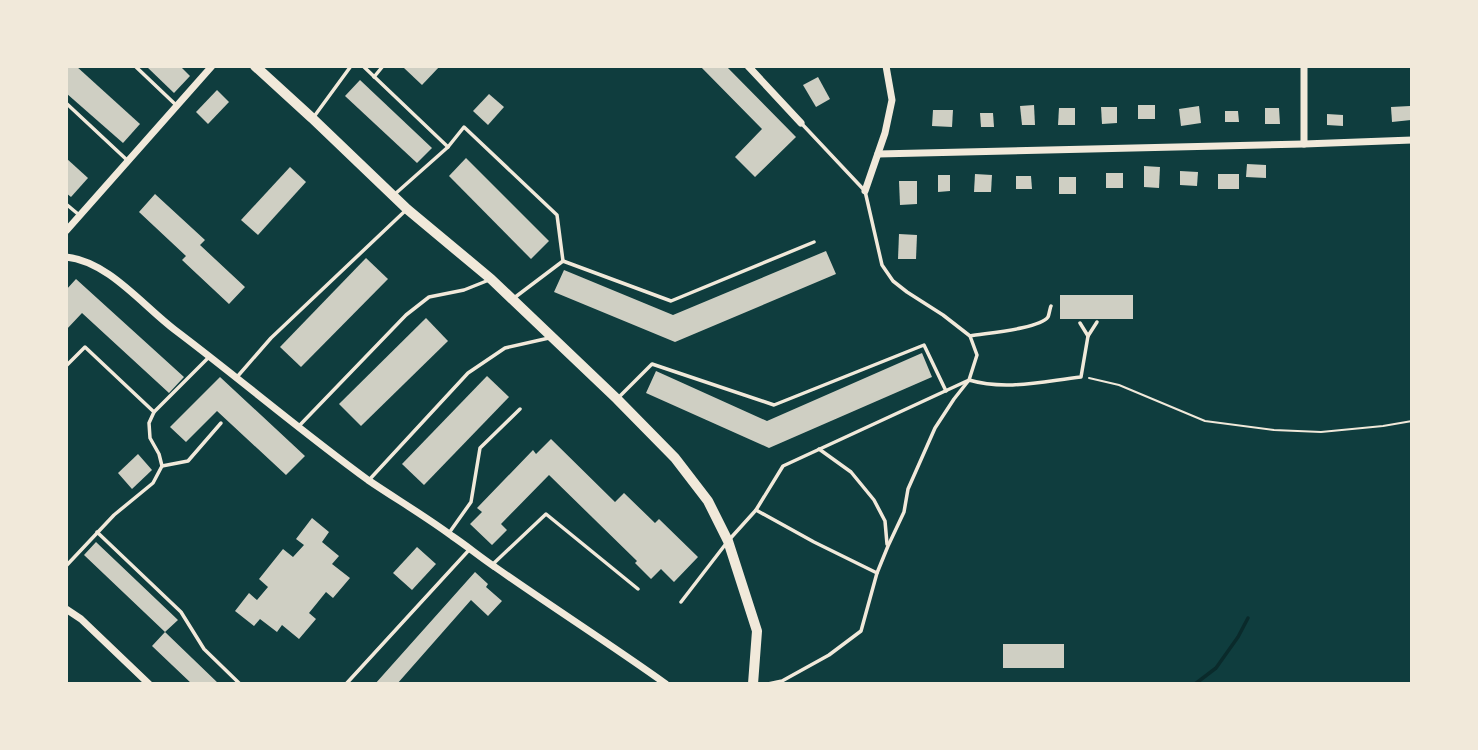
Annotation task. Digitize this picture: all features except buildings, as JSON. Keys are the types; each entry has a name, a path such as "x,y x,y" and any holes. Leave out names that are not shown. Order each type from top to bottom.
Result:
{"main road":[{"path":"256,66 407,209 491,279 675,457 708,501 728,541 757,631 753,684"}],"street":[{"path":"66,231 212,66"},
{"path":"748,66 801,123"},
{"path":"865,191 885,133 892,100 886,66"},
{"path":"1304,66 1304,144"},
{"path":"878,154 1412,140"},
{"path":"66,257 91,264 116,280 298,428 369,480 666,684"},
{"path":"66,609 81,619 149,684"}],"lane":[{"path":"135,66 178,106"},
{"path":"313,118 351,66"},
{"path":"363,66 448,147"},
{"path":"374,77 383,66"},
{"path":"66,103 128,161"},
{"path":"768,684 782,681 829,655 861,631 877,573 904,512 908,489 935,428 970,380 977,355 970,336 893,281 882,265 865,191 801,123"},
{"path":"393,195 448,147 464,127 557,215 563,261"},
{"path":"66,204 80,216"},
{"path":"237,377 271,338 407,209"},
{"path":"563,261 671,301 814,242"},
{"path":"512,300 563,261"},
{"path":"298,428 406,315 429,297 464,290 491,279"},
{"path":"970,336 1040,324 1049,316 1051,306"},
{"path":"681,601 756,510 782,466 970,380 1011,386 1081,377 1088,336 1097,322"},
{"path":"1080,323 1088,336"},
{"path":"369,480 468,373 505,348 552,338"},
{"path":"617,399 652,364 774,405 924,345 946,391"},
{"path":"66,366 85,346 154,412"},
{"path":"66,566 114,515 153,483 162,467 159,454 150,438 149,423 154,412 210,356"},
{"path":"449,533 471,502 480,448 520,409"},
{"path":"162,467 188,461 221,423"},
{"path":"818,449 851,472 874,500 885,520 888,546"},
{"path":"756,510 877,573"},
{"path":"492,565 546,514 638,589"},
{"path":"97,532 181,612 204,649 240,684"},
{"path":"346,684 470,548"}],"path":[{"path":"1081,377 1119,384 1205,421 1274,430 1321,432 1412,421"}],"waterway":[{"path":"1195,684 1216,668 1248,618"}]}
